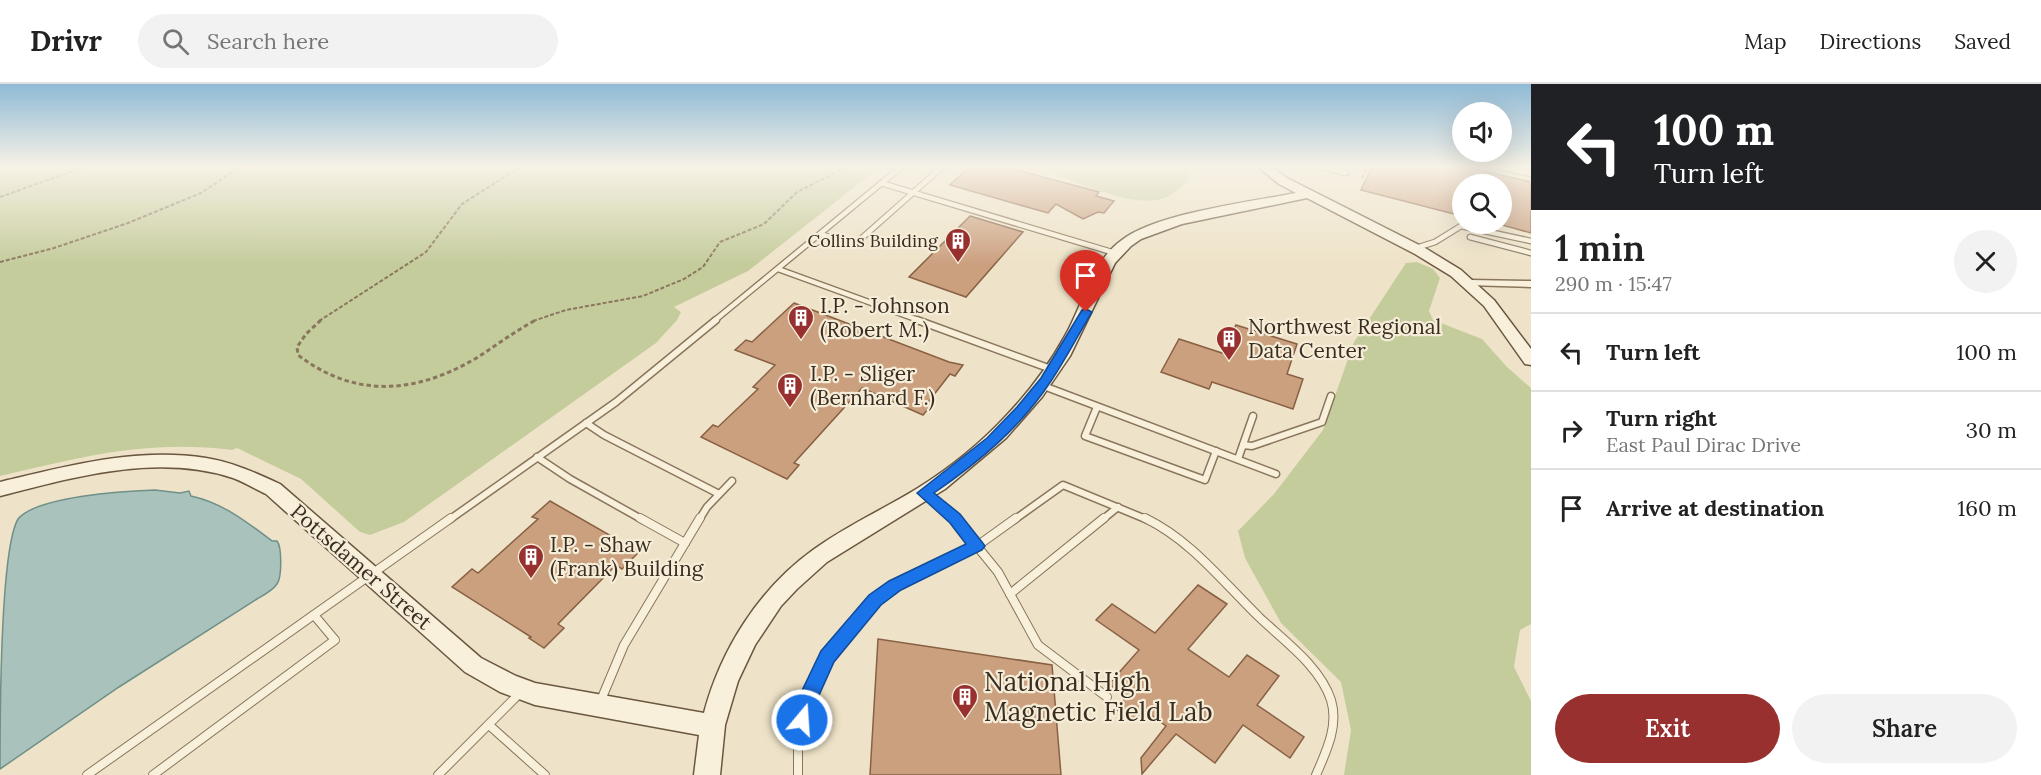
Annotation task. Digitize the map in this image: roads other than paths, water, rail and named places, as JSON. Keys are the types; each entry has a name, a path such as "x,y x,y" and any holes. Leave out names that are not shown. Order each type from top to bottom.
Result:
{"street":[{"path":"707,775 713,726 737,658 780,592 805,568 835,546 924,493 992,442 1041,385 1073,338 1116,253 1138,235 1163,225 1284,199"},
{"path":"1319,199 1415,249 1470,283 1489,303 1531,360"},
{"path":"1470,283 1531,284"},
{"name":"Pottsdamer Street","path":"0,489 118,463 161,460 209,465 255,479 273,489 473,665 524,690 713,726"}],"lane":[{"path":"87,775 586,423 646,378 862,199"},
{"path":"820,234 854,245 906,199"},
{"path":"934,199 1116,253"},
{"path":"1415,249 1435,242 1461,226 1531,241"},
{"path":"1470,237 1531,253"},
{"path":"778,269 1052,370"},
{"path":"1041,385 1276,474"},
{"path":"1243,445 1252,446 1322,422 1331,396"},
{"path":"1098,406 1085,436 1205,480 1216,451"},
{"path":"1238,459 1253,416"},
{"path":"586,423 604,435 719,494"},
{"path":"537,457 570,479 685,543"},
{"path":"599,705 624,645 707,507 732,481"},
{"path":"798,775 798,738 807,701 828,656 875,600 895,586 977,546 1063,485 1147,519 1185,543 1301,657 1324,685 1331,699 1333,734 1316,775"},
{"path":"924,493 955,519 998,573 1038,645 1107,697"},
{"path":"1010,594 1118,507"},
{"path":"153,775 335,640 314,615"},
{"path":"438,775 524,690"},
{"path":"489,724 545,775"}],"water":[{"path":"155,490 180,493 189,491 191,496 224,508 272,541 277,541 281,562 277,584 268,593 119,687 0,769 4,599 12,537 18,519 28,511 62,500"}],"place":[{"name":"Collins Building","path":"958,264"},
{"name":"I.P. - Johnson (Robert M.)","path":"801,341"},
{"name":"Northwest Regional Data Center","path":"1229,362"},
{"name":"I.P. - Sliger (Bernhard F.)","path":"790,409"},
{"name":"I.P. - Shaw (Frank) Building","path":"531,580"},
{"name":"National High Magnetic Field Lab","path":"965,720"}]}
